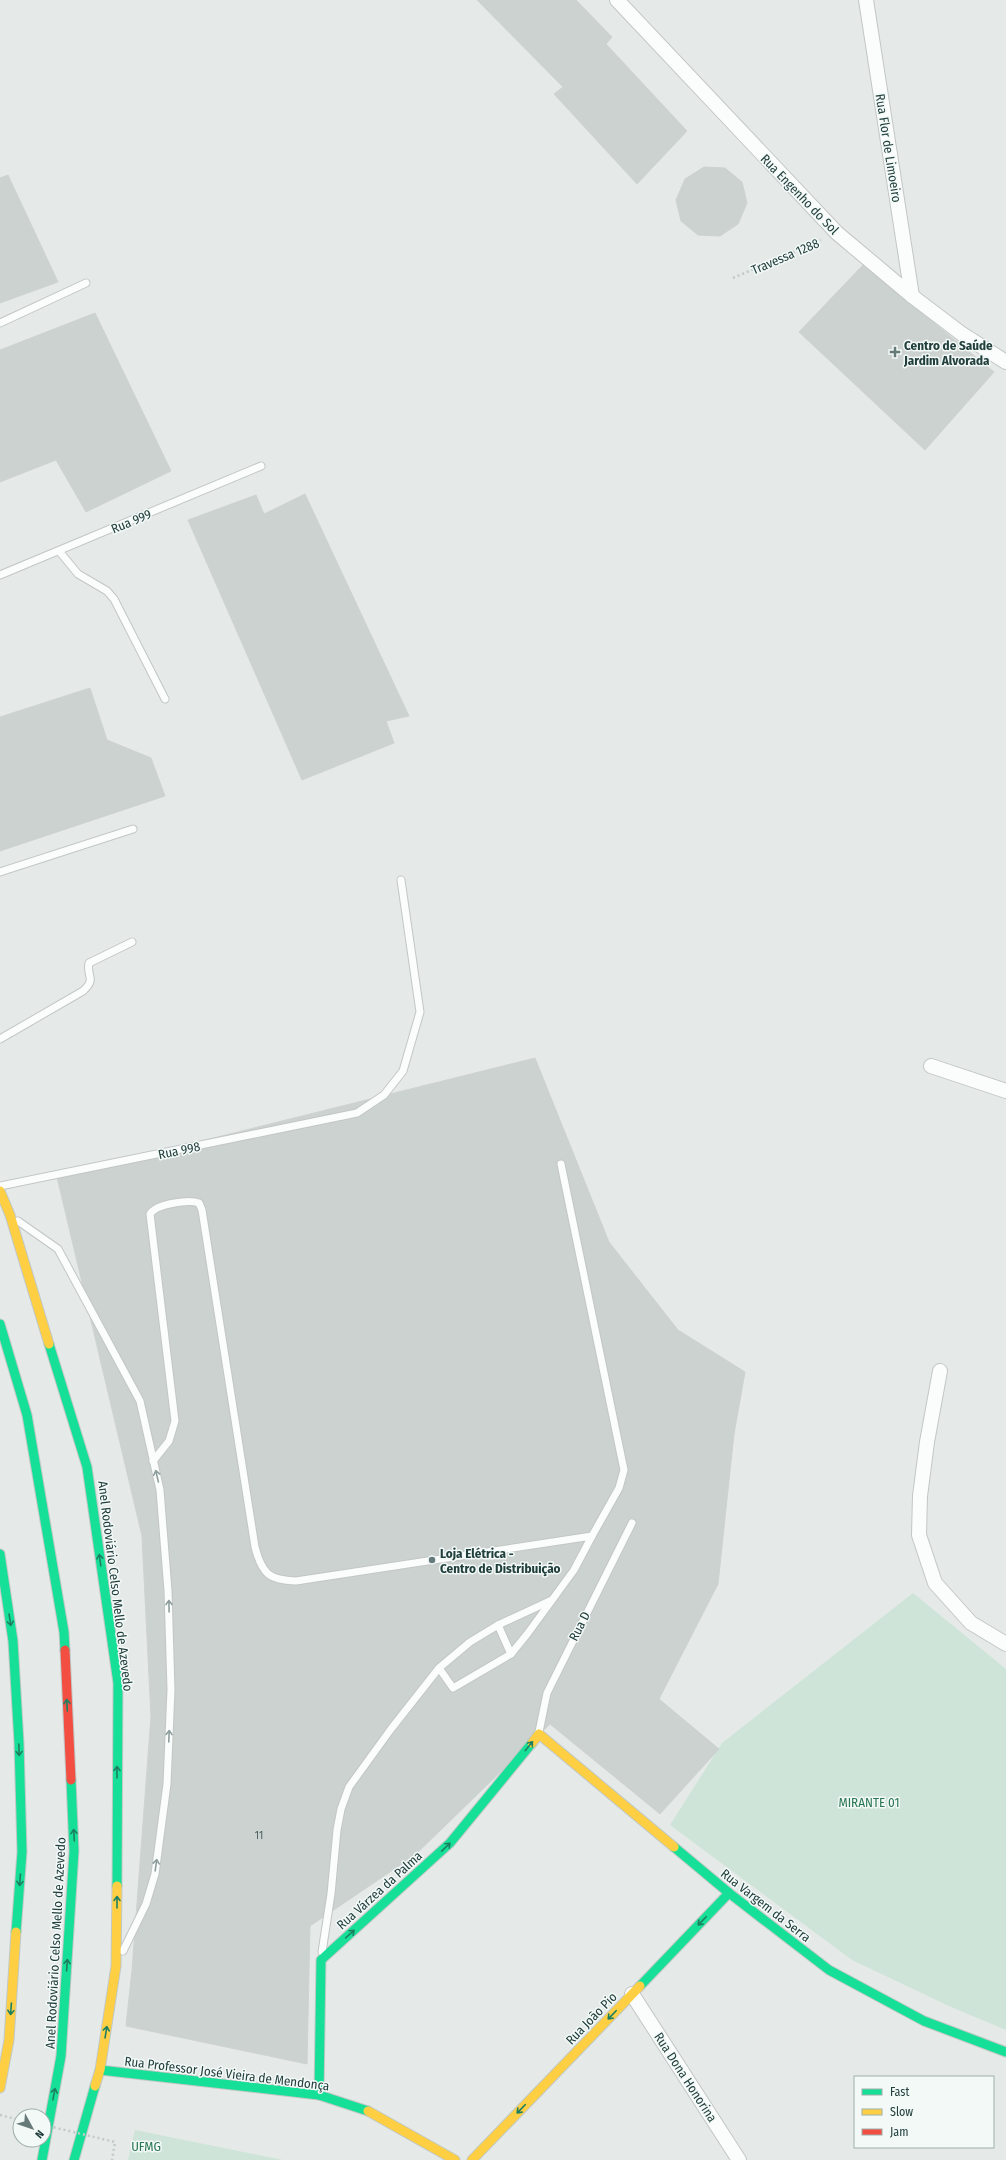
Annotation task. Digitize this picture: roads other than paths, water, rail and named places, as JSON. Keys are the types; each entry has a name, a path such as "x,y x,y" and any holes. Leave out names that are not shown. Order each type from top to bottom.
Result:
{"main road":[{"name":"Anel Rodoviário Celso Mello de Azevedo","path":"0,1191 10,1215 88,1474 118,1683 116,1966 100,2070 74,2160"},
{"name":"Anel Rodoviário Celso Mello de Azevedo","path":"0,1324 27,1415 64,1632 74,1851 61,2056 42,2160"},
{"path":"0,1554 13,1641 19,1743 22,1852 9,2040 0,2088"},
{"name":"Rua Vargem da Serra","path":"539,1734 729,1893 829,1970 924,2021 1006,2052"},
{"name":"Rua Várzea da Palma","path":"321,1960 450,1843 539,1734"},
{"name":"Rua João Pio","path":"472,2160 729,1893"},
{"path":"319,2095 321,1960"},
{"name":"Rua Professor José Vieira de Mendonça","path":"100,2070 319,2095 366,2110 455,2160"}],"street":[{"name":"Rua Engenho do Sol","path":"617,0 836,233 912,296 962,334 1006,362"},
{"name":"Rua Flor de Limoeiro","path":"866,0 912,296"},
{"path":"931,1066 1006,1091"},
{"path":"940,1371 927,1442 920,1496 919,1534 935,1583 971,1624 1006,1644"},
{"name":"Rua Dona Honorina","path":"632,1994 739,2160"}],"lane":[{"path":"0,323 86,283"},
{"name":"Rua 999","path":"0,576 261,466"},
{"path":"59,551 78,574 107,591 114,599 165,699"},
{"path":"0,872 133,829"},
{"name":"Rua 998","path":"0,1186 357,1113 384,1095 403,1070 420,1012 401,880"},
{"path":"0,1039 84,991 90,985 92,978 88,968 89,963 132,942"},
{"path":"439,1668 453,1688 511,1654 574,1570 618,1488 624,1470 561,1164"},
{"path":"153,1461 169,1441 175,1421 150,1214 157,1207 192,1201 199,1203 202,1210 255,1547 258,1560 264,1570 278,1580 296,1581 592,1536"},
{"path":"10,1215 58,1249 140,1401 160,1490 168,1591 170,1690 167,1784 155,1874 146,1904 116,1966"},
{"name":"Rua D","path":"539,1734 547,1693 632,1523"},
{"path":"321,1960 331,1894 337,1830 341,1809 348,1787 391,1728 439,1668 470,1642 498,1625 552,1600"},
{"path":"498,1625 511,1654"}],"place":[{"name":"Centro de Saúde Jardim Alvorada","path":"895,352"},
{"name":"Loja Elétrica - Centro de Distribuição","path":"432,1560"}],"park label":[{"name":"MIRANTE 01","path":"869,1802"},
{"name":"UFMG","path":"146,2146"}]}
